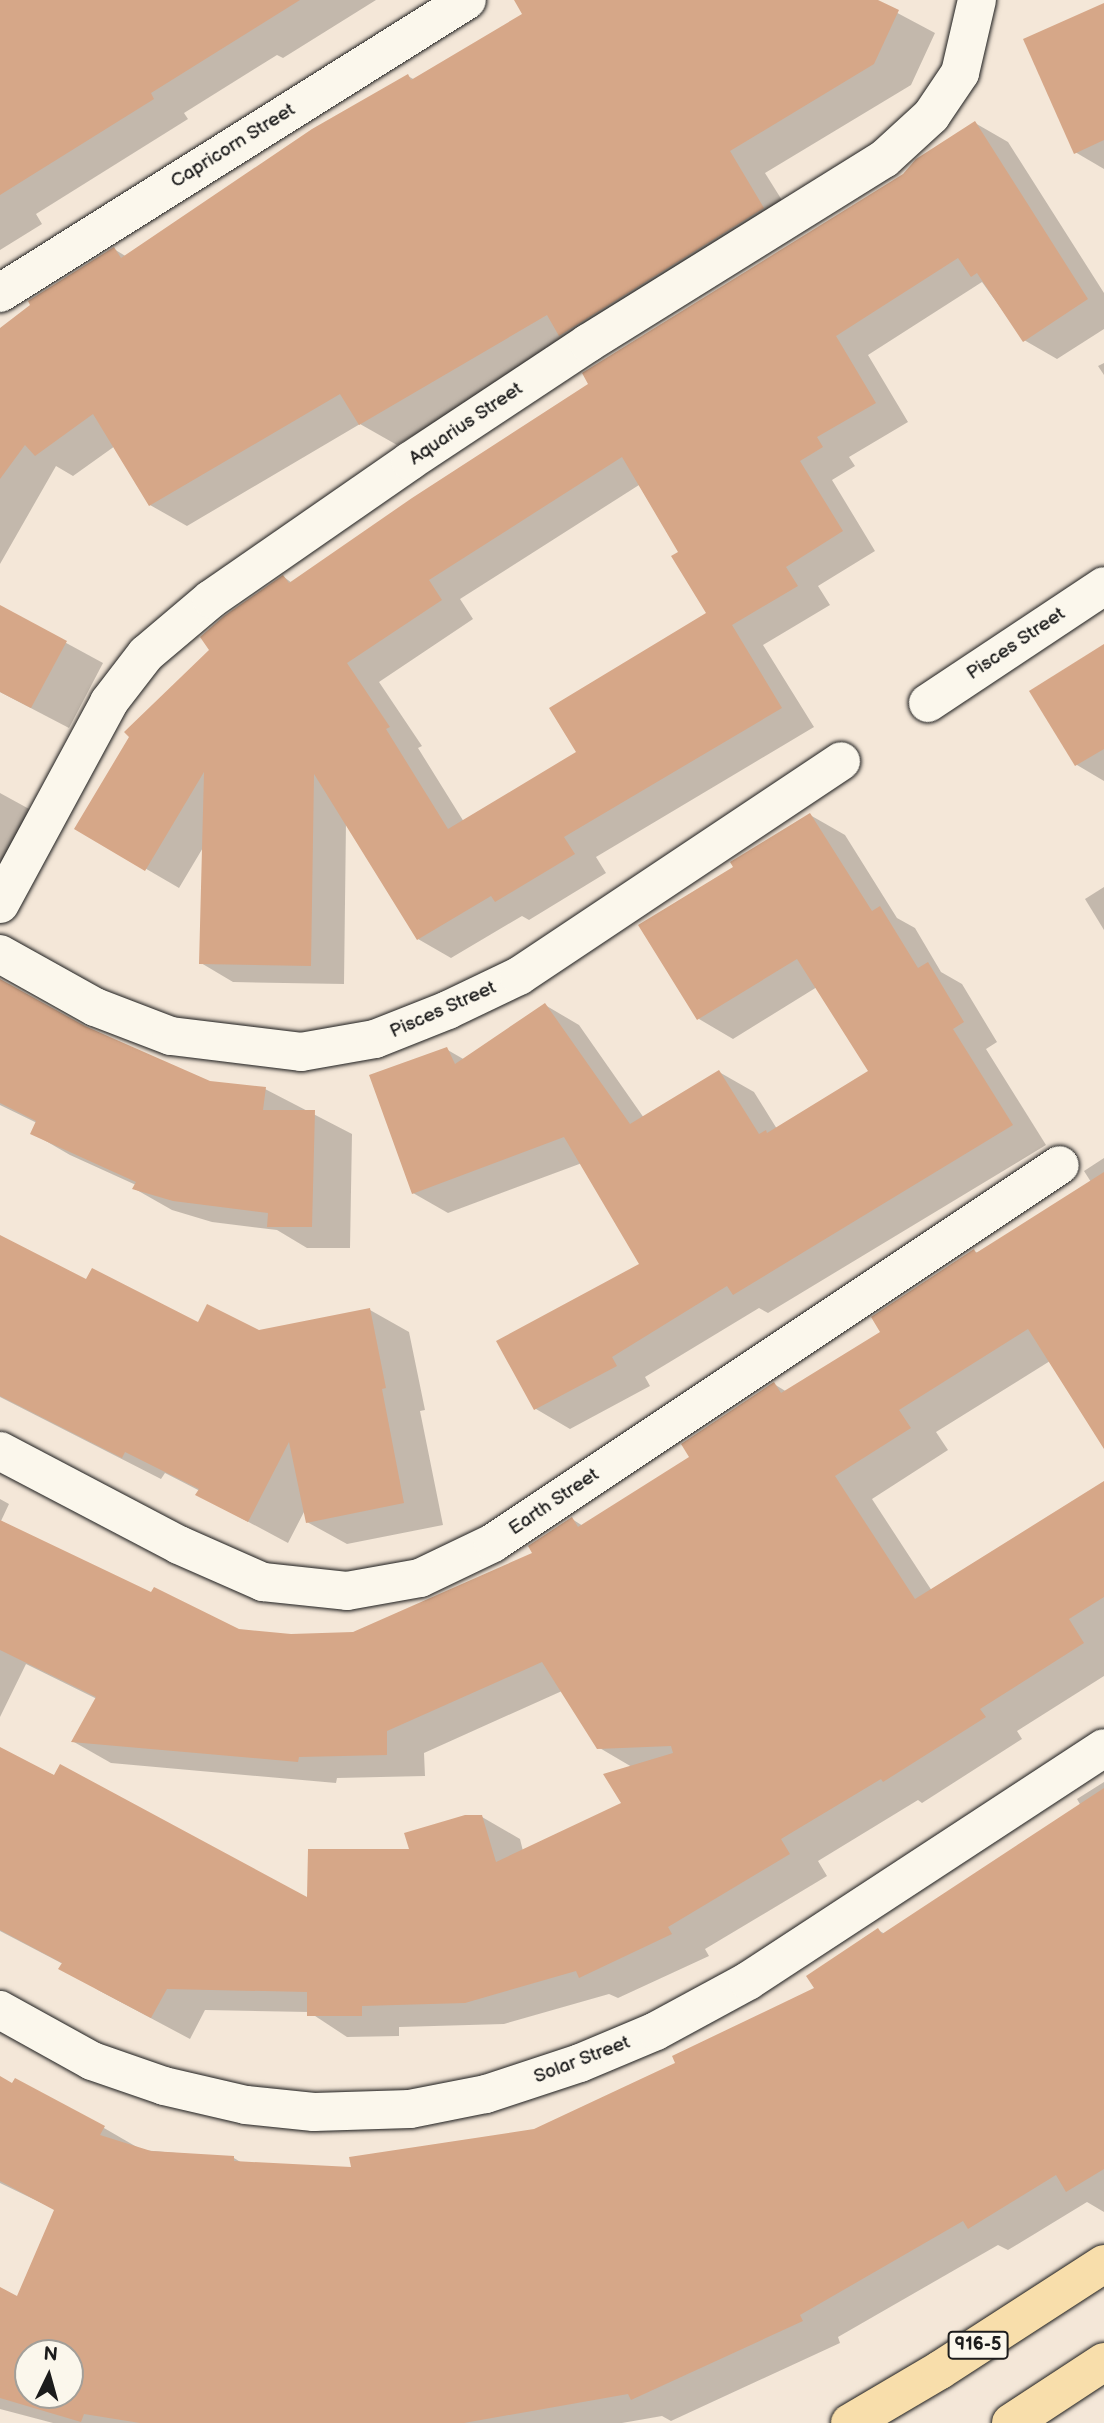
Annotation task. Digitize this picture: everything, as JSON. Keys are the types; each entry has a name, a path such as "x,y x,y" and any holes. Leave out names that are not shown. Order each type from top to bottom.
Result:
{"main road":[{"name":"916-5","path":"850,2423 940,2370 1104,2264"},
{"path":"1011,2423 1104,2362"}],"street":[{"name":"Capricorn Street","path":"0,293 467,0"},
{"name":"Aquarius Street","path":"0,904 109,702 146,654 211,599 410,461 588,343 884,159 931,116 960,73 977,0"},
{"name":"Pisces Street","path":"929,703 1104,586"},
{"name":"Pisces Street","path":"0,954 95,1007 171,1036 301,1052 375,1039 448,1010 519,976 841,761"},
{"name":"Earth Street","path":"0,1451 179,1545 262,1582 347,1591 420,1578 493,1543 1060,1166"},
{"name":"Solar Street","path":"0,2010 92,2061 164,2087 246,2105 314,2112 410,2109 485,2094 580,2063 656,2031 748,1981 1104,1748"}],"building":[{"path":"0,0 300,0 151,93 154,99 0,195"},
{"path":"514,0 878,0 899,10 874,64 730,151 764,208 559,336 547,315 359,425 340,394 149,506 93,414 35,456 25,445 0,479 0,328 30,305 28,301 114,247 121,258 312,129 408,74 411,80 522,14"},
{"path":"1104,3 1104,140 1074,154 1023,39"},
{"path":"975,121 1088,299 1023,342 977,273 971,277 958,258 836,336 876,403 817,437 823,447 800,461 843,531 786,567 798,586 732,625 782,708 564,837 575,854 495,902 491,896 417,940 314,774 311,966 199,964 204,772 145,871 74,829 129,737 124,732 209,650 200,637 224,616 283,575 289,583 412,498 588,384 582,373 903,174 916,159","holes":["622,457 678,552 671,556 706,613 549,708 576,752 448,829 386,729 390,727 347,663 442,600 429,580"]},
{"path":"0,605 67,641 31,708 0,692"},
{"path":"1104,644 1104,749 1075,766 1029,691"},
{"path":"810,813 872,911 880,906 918,968 928,962 964,1022 953,1029 1013,1125 733,1295 727,1286 612,1357 617,1366 534,1410 496,1341 639,1264 564,1137 412,1194 369,1075 447,1047 455,1064 545,1003 630,1124 719,1070 759,1134 766,1130 767,1133 868,1071 797,959 697,1020 638,925 733,867 730,862"},
{"path":"0,979 85,1026 210,1081 266,1087 263,1110 315,1110 312,1227 267,1227 268,1213 173,1201 132,1189 136,1182 30,1134 36,1121 0,1103"},
{"path":"1104,1172 1104,1449 1028,1329 899,1410 911,1428 835,1476 915,1599 1104,1481 1104,1597 1069,1619 1084,1643 980,1709 986,1717 883,1782 881,1779 781,1839 790,1854 668,1927 672,1934 579,1978 576,1971 465,2003 362,2006 362,2016 307,2016 307,1992 167,1989 151,2018 58,1969 62,1963 0,1930 0,1747 54,1775 60,1764 307,1897 308,1849 409,1849 404,1833 465,1815 482,1815 496,1862 621,1803 603,1774 673,1753 671,1746 597,1749 542,1662 387,1731 387,1755 299,1757 298,1762 71,1742 96,1697 0,1650 0,1520 151,1592 154,1587 239,1629 291,1634 353,1632 532,1553 528,1546 572,1517 578,1527 689,1457 681,1444 774,1382 781,1393 880,1332 871,1317 974,1249 976,1253"},
{"path":"0,1235 86,1279 92,1268 198,1322 207,1304 259,1330 370,1308 404,1503 306,1523 289,1442 248,1522 195,1495 199,1489 125,1452 122,1458 0,1396"},
{"path":"1104,1788 1104,2169 1066,2192 1056,2175 968,2229 963,2221 800,2315 803,2321 631,2400 628,2394 464,2423 140,2423 84,2414 81,2422 37,2409 84,2409 84,2339 14,2339 14,2402 0,2398 0,2287 17,2296 54,2210 0,2181 0,2076 12,2083 15,2078 105,2126 100,2135 151,2151 234,2156 234,2161 351,2167 349,2157 534,2129 675,2063 672,2056 814,1988 806,1976 878,1928 882,1934"}]}
